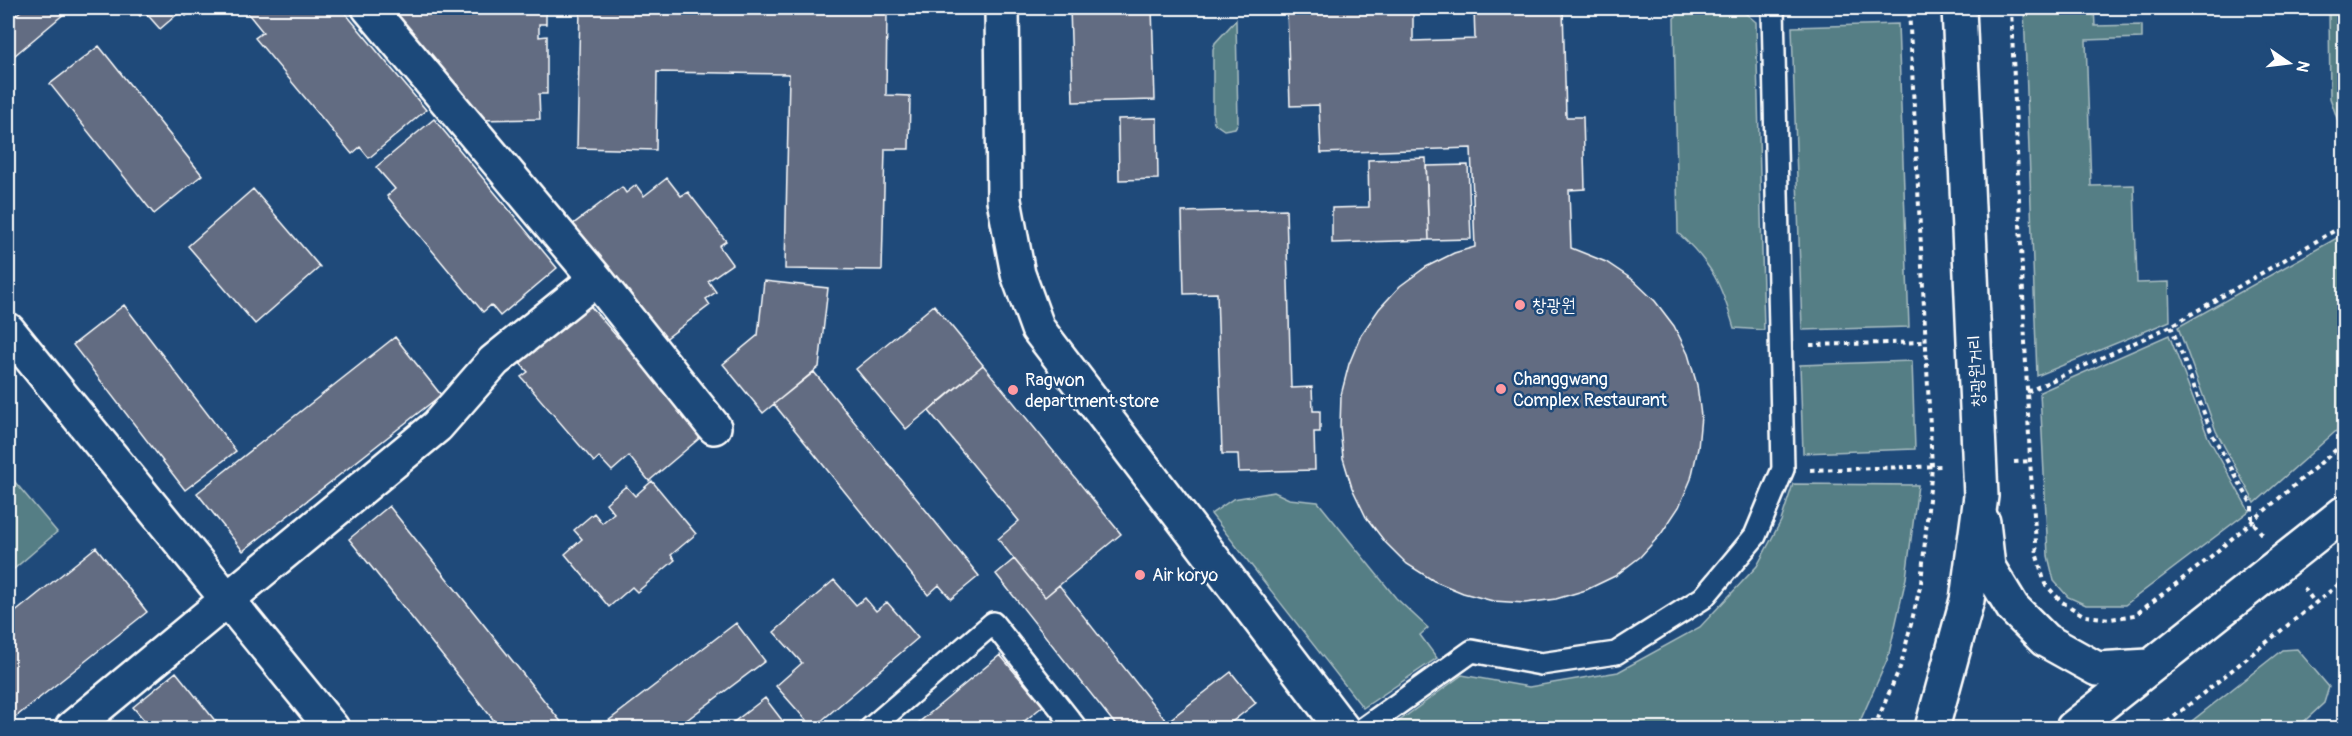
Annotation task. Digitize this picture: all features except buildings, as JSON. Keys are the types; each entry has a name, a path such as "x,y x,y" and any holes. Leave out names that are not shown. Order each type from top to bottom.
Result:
{"street":[{"path":"369,8 596,279 714,427"},
{"path":"1002,8 1004,200 1018,274 1038,328 1342,729"},
{"name":"창광원거리","path":"1932,729 1967,600 1980,496 1959,8"},
{"path":"72,729 437,426 494,362 596,279"},
{"path":"8,330 332,729"},
{"path":"1980,496 1988,567 2013,608 2046,640 2097,669 2149,666"},
{"path":"2073,729 2149,666 2284,564 2344,513"}],"lane":[{"path":"1364,729 1472,651 1541,664 1616,653 1703,598 1755,536 1783,469 1773,8"},
{"path":"871,729 993,623 1076,729"}],"path":[{"path":"1874,729 1901,665 1921,583 1932,467 1909,8"},
{"path":"2011,8 2027,392 2037,556 2045,584 2062,602 2085,616 2111,619 2135,615 2252,521 2344,442"},
{"path":"2027,392 2171,326 2344,225"},
{"path":"2171,326 2212,434 2252,505 2252,521"},
{"path":"1780,346 1926,342"},
{"path":"1783,469 1932,467"},
{"path":"2160,729 2344,580"}],"green space":[{"path":"1686,8 1739,8 1756,22 1764,330 1734,328 1725,299 1714,276 1700,255 1678,233 1674,18"},
{"path":"2024,8 2094,8 2095,26 2142,25 2142,38 2086,40 2091,186 2134,185 2137,283 2169,282 2170,321 2037,376"},
{"path":"2329,8 2344,8 2344,123 2338,121 2330,98"},
{"path":"1236,20 1238,123 1235,128 1224,130 1214,123 1213,116 1213,49 1215,43"},
{"path":"1898,24 1909,327 1802,330 1792,27"},
{"path":"2344,234 2344,424 2255,503 2216,431 2178,327"},
{"path":"2169,335 2208,437 2249,511 2125,605 2086,605 2068,597 2054,581 2048,556 2040,392"},
{"path":"1912,361 1915,449 1803,453 1800,365"},
{"path":"9,475 57,532 8,574 8,477"},
{"path":"1793,484 1918,485 1906,578 1888,658 1857,728 1391,727 1462,675 1529,687 1618,672 1700,627 1757,566 1781,521"},
{"path":"1274,492 1289,499 1318,502 1396,598 1428,628 1420,635 1437,658 1363,708 1211,514 1233,499"},
{"path":"2297,649 2329,687 2324,703 2297,728 2183,728 2282,650"}],"place":[{"name":"창광원","path":"1520,305"},
{"name":"Changgwang Complex Restaurant","path":"1501,389"},
{"name":"Ragwon department store","path":"1013,390"},
{"name":"Air koryo","path":"1140,575"}]}
